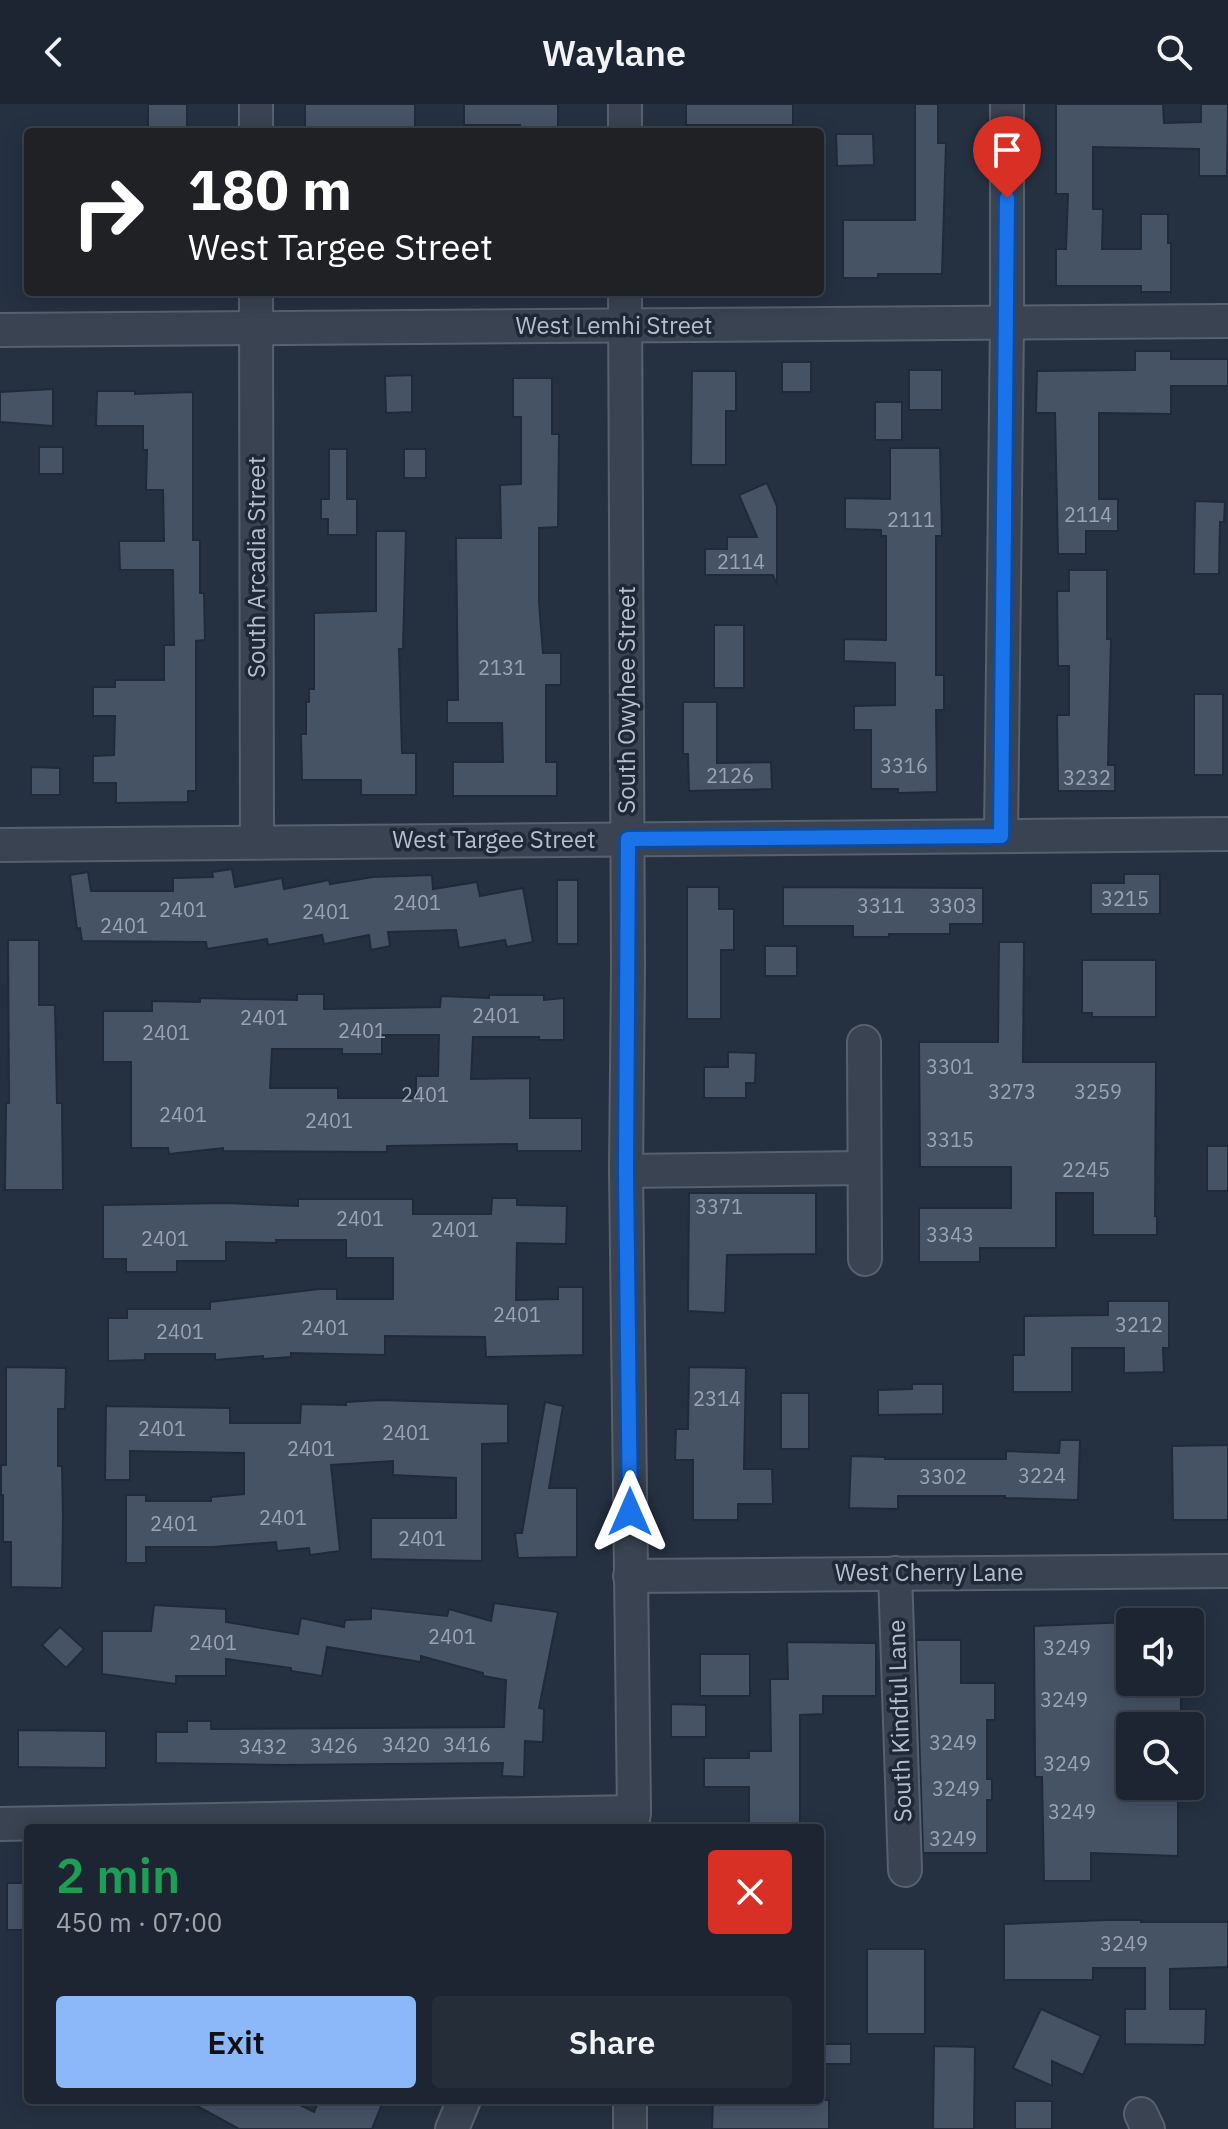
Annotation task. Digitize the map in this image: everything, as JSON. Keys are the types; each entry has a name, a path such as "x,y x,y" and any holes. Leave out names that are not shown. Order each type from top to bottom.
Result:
{"street":[{"path":"256,104 256,128"},
{"path":"625,104 625,128"},
{"path":"1001,836 1007,104"},
{"name":"South Arcadia Street","path":"256,296 257,842"},
{"name":"South Owyhee Street","path":"625,296 626,1171 633,1820"},
{"name":"West Lemhi Street","path":"0,330 1228,321"},
{"name":"West Targee Street","path":"0,845 1228,834"},
{"path":"864,1042 865,1259"},
{"path":"626,1171 864,1168"},
{"name":"West Cherry Lane","path":"630,1576 1228,1571"},
{"name":"South Kindful Lane","path":"895,1573 905,1870"},
{"path":"0,1824 633,1820"},
{"path":"452,2129 462,2104"},
{"path":"630,2104 630,2129"}],"building":[{"path":"148,104 187,104 187,128 148,128"},
{"path":"305,104 415,104 415,128 305,128"},
{"path":"464,104 558,104 558,128 464,125"},
{"path":"686,104 793,104 793,125 686,125"},
{"path":"915,104 938,104 938,143 946,143 942,274 878,274 878,278 843,278 843,220 915,220"},
{"path":"1056,104 1163,104 1164,123 1201,122 1201,104 1228,104 1227,176 1199,176 1199,149 1093,147 1093,209 1103,209 1102,249 1141,249 1141,214 1168,214 1171,292 1141,292 1141,286 1056,286 1056,249 1066,249 1068,194 1056,194"},
{"path":"836,134 873,134 874,165 837,166"},
{"path":"1135,351 1171,351 1171,359 1228,359 1228,386 1171,386 1171,414 1099,413 1099,499 1118,499 1118,531 1086,531 1086,554 1058,554 1055,413 1036,413 1037,371 1135,370"},
{"path":"782,362 811,362 811,392 782,392"},
{"path":"909,370 942,370 942,410 909,410"},
{"path":"692,371 736,371 736,411 726,411 726,465 691,465"},
{"path":"412,375 412,412 386,413 385,376"},
{"path":"513,378 552,378 552,434 559,434 558,527 539,528 543,653 561,653 561,685 546,685 546,762 557,762 557,796 453,796 453,762 503,762 502,723 447,723 447,700 458,700 456,538 501,538 500,485 521,484 521,417 513,417"},
{"path":"53,389 53,426 0,422 0,392"},
{"path":"97,391 135,391 135,394 193,392 193,540 200,540 200,593 204,593 205,640 196,641 196,791 188,791 188,802 116,803 116,783 93,783 93,756 114,755 115,716 93,716 93,687 115,687 115,680 164,680 164,645 174,645 173,570 120,570 119,541 164,541 163,490 146,490 147,450 143,450 143,426 96,426"},
{"path":"875,402 902,402 902,440 875,440"},
{"path":"39,447 63,447 63,474 39,474"},
{"path":"890,448 940,448 942,536 936,536 936,675 944,675 944,710 936,710 937,792 898,793 898,789 871,789 871,730 854,730 854,706 895,705 895,663 844,661 844,639 886,640 886,536 881,536 881,530 845,529 845,498 890,499"},
{"path":"329,449 347,449 347,499 357,499 357,535 328,535 328,519 321,519 321,499 329,499"},
{"path":"404,449 426,449 426,478 404,478"},
{"path":"767,483 777,506 777,585 773,575 705,575 705,549 727,549 727,537 757,537 739,495"},
{"path":"1195,501 1225,502 1224,522 1220,522 1219,574 1194,574"},
{"path":"376,531 406,531 403,649 399,649 402,753 416,753 416,795 361,795 361,780 302,780 301,734 306,734 309,689 314,689 314,613 376,611"},
{"path":"1069,570 1107,570 1107,639 1111,639 1108,765 1115,765 1115,791 1058,791 1057,715 1069,715 1069,666 1058,666 1057,591 1069,591"},
{"path":"714,625 744,625 744,688 714,688"},
{"path":"1194,694 1223,694 1223,775 1194,775"},
{"path":"683,702 717,702 717,763 771,762 772,789 689,791 688,754 683,754"},
{"path":"31,767 60,768 60,795 31,795"},
{"path":"232,869 235,887 282,878 284,889 329,880 330,884 373,877 432,875 433,889 477,882 480,896 523,888 533,942 507,947 505,940 459,948 456,930 388,932 390,946 371,950 369,935 324,944 322,935 268,945 267,939 207,949 206,942 82,941 80,928 77,929 70,875 88,872 91,891 173,891 173,878 213,877 212,872"},
{"path":"1124,874 1160,874 1160,914 1091,914 1091,883 1124,883"},
{"path":"557,880 578,880 578,944 557,944"},
{"path":"687,887 719,887 719,909 734,909 734,950 721,950 721,1019 687,1019"},
{"path":"783,887 983,888 983,924 950,924 950,934 889,934 889,937 853,937 853,926 783,926"},
{"path":"8,940 39,940 39,1005 55,1005 57,1103 62,1103 63,1190 5,1190 6,1103 9,1103"},
{"path":"999,942 1024,942 1023,1062 1156,1062 1157,1235 1093,1235 1093,1193 1056,1193 1056,1248 980,1248 980,1262 919,1262 919,1208 1011,1208 1011,1167 920,1167 919,1042 998,1042"},
{"path":"765,946 797,946 797,976 765,976"},
{"path":"1082,960 1156,960 1156,1017 1092,1017 1092,1013 1082,1013"},
{"path":"297,994 324,994 324,1009 440,1007 441,996 489,998 489,995 544,995 544,1000 564,998 564,1040 473,1037 471,1079 530,1078 530,1118 582,1118 582,1151 517,1151 517,1144 387,1146 387,1152 223,1151 223,1148 169,1154 168,1148 131,1148 131,1062 103,1062 103,1011 152,1011 152,1001 200,1002 200,998 297,1000","holes":["382,1035 439,1035 438,1076 416,1076 416,1098 338,1098 338,1088 270,1088 272,1049 342,1049 342,1054 382,1054"]},
{"path":"728,1052 756,1053 755,1083 746,1083 746,1098 704,1098 704,1067 728,1067"},
{"path":"1207,1146 1228,1146 1228,1191 1207,1191"},
{"path":"689,1193 816,1193 816,1254 727,1255 725,1313 688,1311"},
{"path":"492,1198 517,1198 517,1205 567,1206 566,1244 517,1243 516,1300 558,1299 558,1287 583,1287 583,1355 486,1357 485,1337 385,1336 385,1355 291,1353 291,1357 215,1360 215,1354 145,1354 145,1360 108,1361 108,1318 127,1318 127,1309 210,1309 210,1302 319,1289 337,1289 337,1299 393,1299 393,1258 346,1258 346,1240 226,1242 226,1261 177,1261 177,1272 126,1272 126,1259 103,1259 103,1205 226,1203 298,1206 298,1199 413,1199 413,1214 491,1214"},
{"path":"1108,1301 1169,1301 1169,1348 1163,1348 1164,1372 1124,1373 1124,1348 1072,1348 1072,1392 1013,1392 1013,1355 1024,1355 1024,1316 1108,1315"},
{"path":"6,1367 66,1368 65,1409 58,1409 58,1466 62,1466 62,1588 11,1587 11,1542 3,1542 1,1495 1,1465 6,1465"},
{"path":"689,1367 746,1368 744,1469 772,1469 773,1504 738,1504 738,1520 693,1520 693,1460 675,1460 676,1429 688,1429"},
{"path":"912,1384 943,1384 943,1414 878,1415 878,1390 912,1389"},
{"path":"781,1393 809,1393 809,1449 781,1449"},
{"path":"381,1400 508,1404 508,1443 482,1444 482,1561 371,1559 371,1518 456,1518 456,1478 393,1475 393,1461 331,1465 340,1551 310,1555 309,1548 277,1551 276,1542 213,1547 146,1547 146,1563 126,1563 126,1495 146,1495 146,1501 211,1501 211,1497 244,1494 244,1453 130,1451 130,1480 105,1480 106,1406 230,1408 230,1423 300,1423 301,1404 346,1405 346,1402"},
{"path":"545,1402 563,1406 549,1488 577,1488 577,1557 518,1558 515,1533 522,1533"},
{"path":"1060,1440 1080,1440 1078,1500 898,1496 898,1509 849,1508 851,1456 1006,1459 1006,1451 1059,1453"},
{"path":"1228,1445 1228,1520 1173,1520 1172,1446"},
{"path":"494,1603 558,1612 539,1708 544,1709 543,1742 525,1741 524,1777 502,1776 503,1763 156,1763 156,1732 187,1732 187,1721 211,1721 211,1729 504,1727 506,1680 483,1676 483,1673 421,1656 421,1662 327,1647 322,1676 291,1671 291,1668 226,1659 226,1676 176,1676 176,1684 102,1674 102,1631 151,1631 154,1605 226,1609 226,1622 298,1634 301,1618 344,1627 345,1620 371,1619 371,1608 447,1616 449,1609 491,1621"},
{"path":"1116,1623 1116,1696 1181,1696 1181,1712 1116,1712 1116,1800 1178,1800 1178,1856 1091,1853 1091,1881 1044,1881 1042,1777 1035,1777 1034,1626"},
{"path":"60,1627 84,1649 66,1668 42,1645"},
{"path":"916,1640 961,1640 961,1683 995,1683 995,1720 987,1720 987,1779 992,1779 992,1800 987,1800 987,1853 923,1853"},
{"path":"787,1642 876,1643 876,1696 823,1696 823,1714 800,1715 800,1824 749,1824 749,1787 704,1787 704,1758 749,1758 749,1751 771,1751 770,1679 788,1679"},
{"path":"700,1654 750,1654 750,1696 700,1696"},
{"path":"671,1704 706,1705 706,1737 671,1737"},
{"path":"18,1730 106,1731 106,1768 18,1767"},
{"path":"7,1883 24,1883 24,1930 7,1930"},
{"path":"1107,1920 1228,1922 1228,1967 1170,1969 1170,2009 1206,2009 1205,2045 1125,2044 1125,2009 1145,2009 1145,1968 1093,1968 1093,1980 1004,1980 1004,1924"},
{"path":"867,1949 925,1949 925,2034 867,2034"},
{"path":"1041,2009 1101,2036 1083,2075 1052,2061 1052,2086 1013,2068"},
{"path":"824,2044 851,2044 851,2064 824,2064"},
{"path":"934,2046 975,2047 974,2129 933,2129"},
{"path":"824,2100 829,2100 829,2129 712,2129 713,2104 824,2104"},
{"path":"1015,2101 1052,2101 1052,2129 1015,2129"},
{"path":"193,2104 298,2104 314,2112 317,2104 382,2104 372,2129 239,2129"}],"route":[{"path":"630,1512 626,1171 628,839 1001,836 1007,198"}]}
